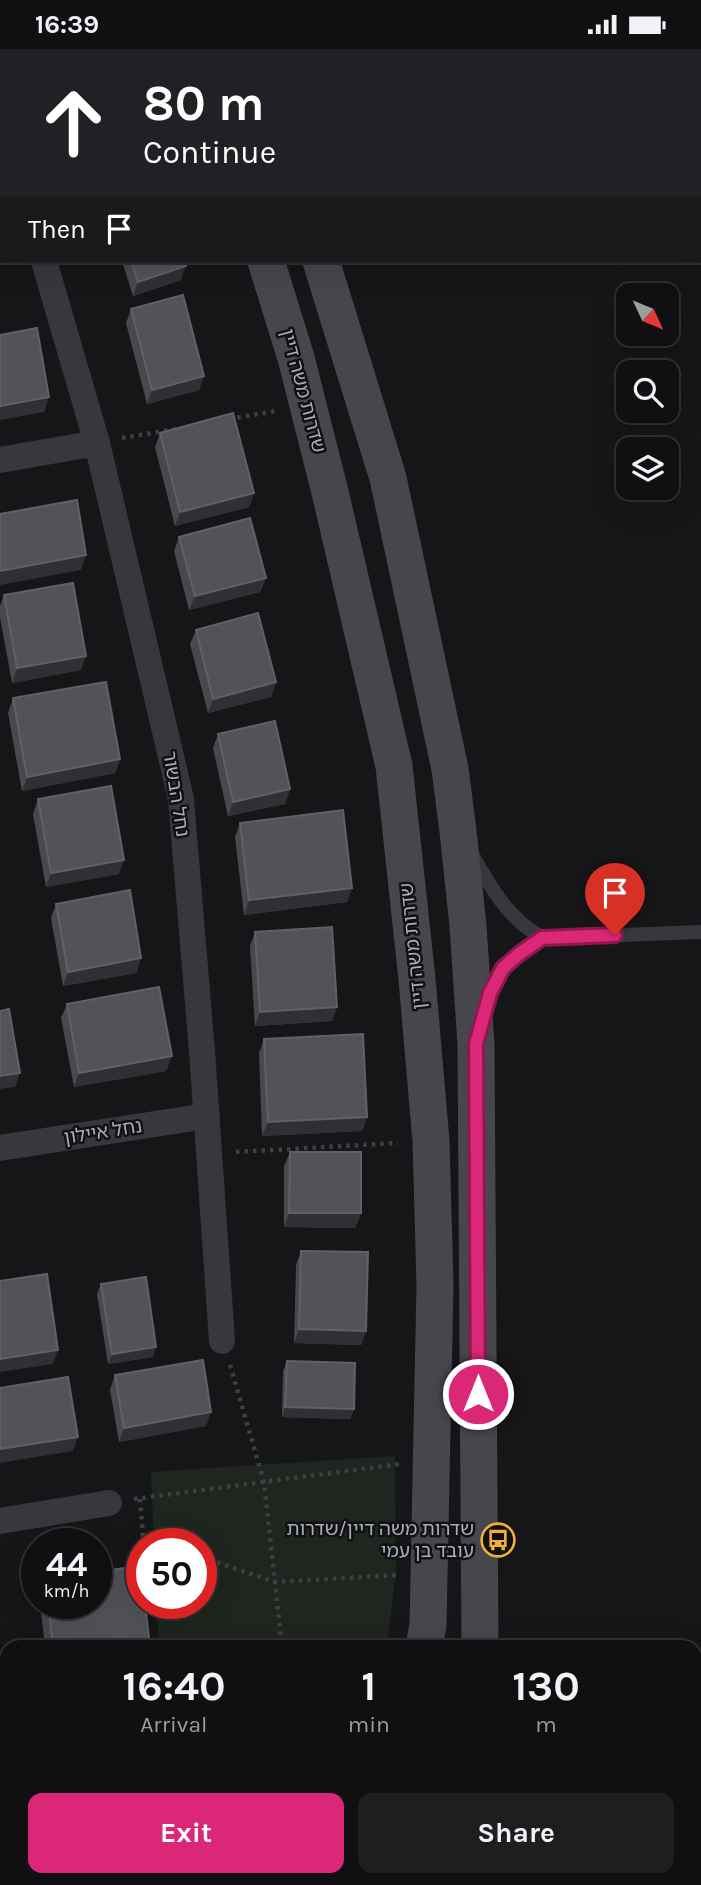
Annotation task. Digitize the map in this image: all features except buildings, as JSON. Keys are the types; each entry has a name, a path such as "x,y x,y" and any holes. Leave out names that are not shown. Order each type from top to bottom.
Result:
{"main road":[{"name":"שדרות משה דיין","path":"267,263 308,405 394,766 431,1141 435,1285 428,1625 425,1640"},
{"path":"322,263 388,478 450,769 458,831 476,1044 480,1640"}],"street":[{"name":"נחל הבשור","path":"45,263 97,443 181,799 222,1341"},
{"path":"0,460 97,443"},
{"name":"נחל איילון","path":"0,1149 207,1116"},
{"path":"0,1521 109,1503"}],"lane":[{"path":"458,831 491,889 528,930 542,938 701,932"},
{"path":"476,1044 490,993 503,968 542,938"}],"path":[{"path":"216,422 308,405"},
{"path":"97,443 189,426"},
{"path":"209,1153 431,1141"},
{"path":"222,1341 264,1482 281,1640"},
{"path":"109,1503 432,1460"},
{"path":"140,1499 142,1528"},
{"path":"217,1562 275,1582 429,1573"}],"shaded area":[{"path":"395,1456 396,1572 388,1636 386,1640 159,1640 158,1619 217,1619 217,1528 153,1528 151,1472"}],"place":[{"name":"שדרות משה דיין/שדרות עובד בן עמי","path":"498,1540"}],"route":[{"path":"478,1394 476,1044 490,993 503,968 542,938 615,935"}]}
